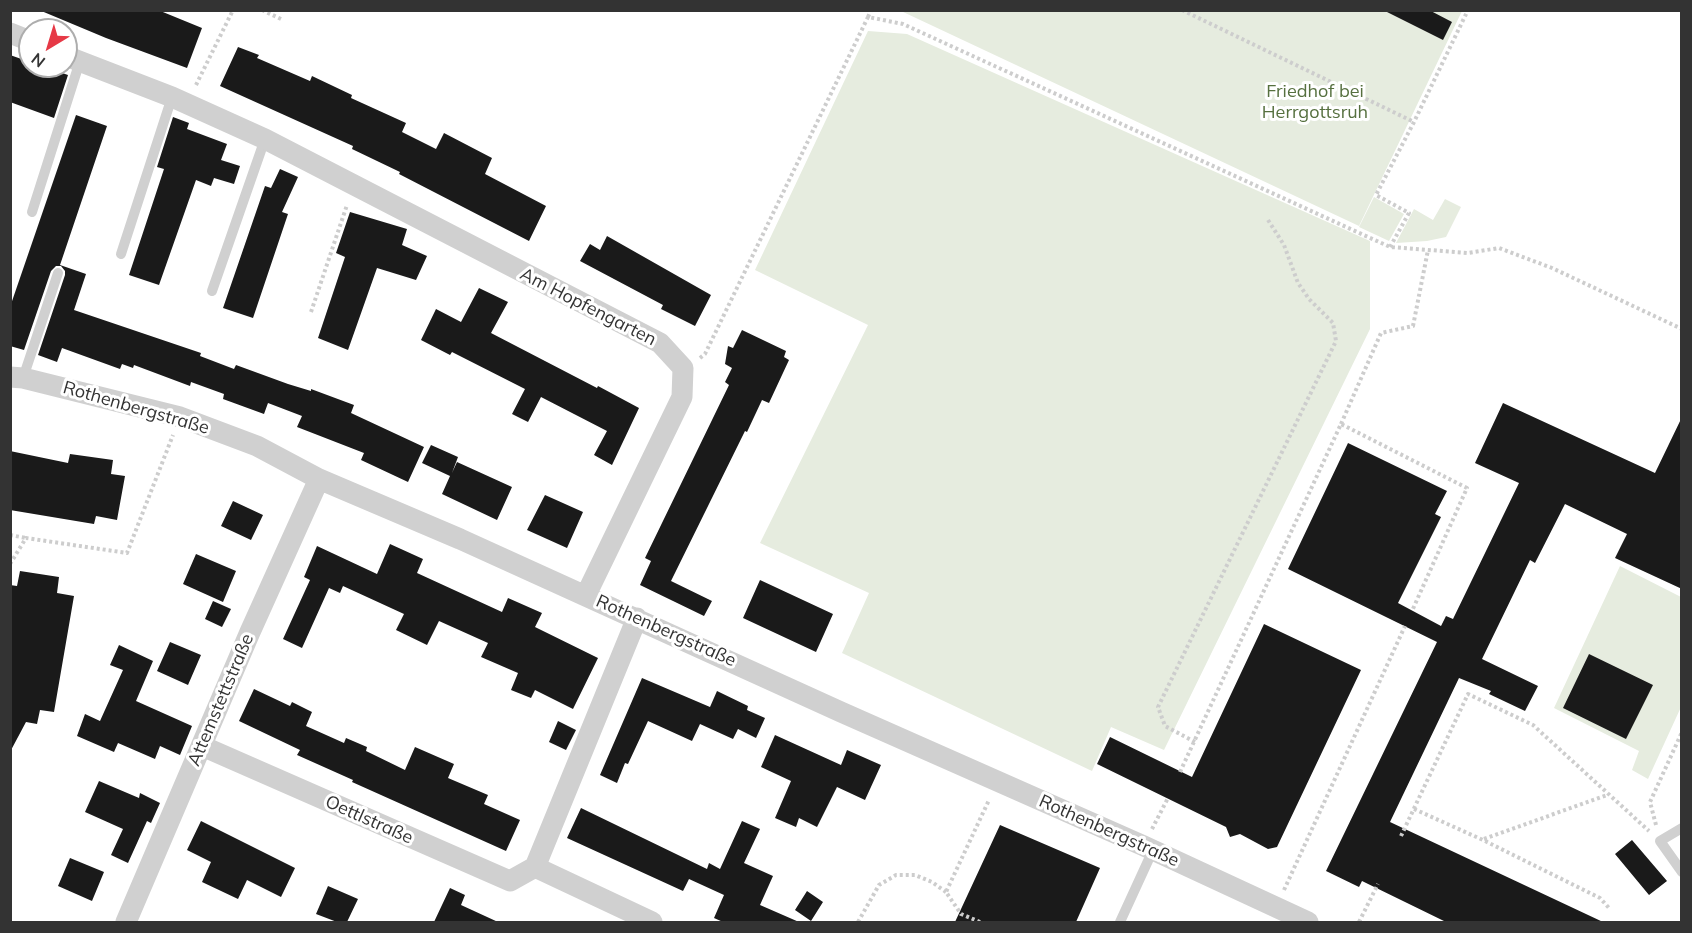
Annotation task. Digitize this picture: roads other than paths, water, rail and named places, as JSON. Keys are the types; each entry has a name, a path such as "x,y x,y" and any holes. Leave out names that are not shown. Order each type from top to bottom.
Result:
{"street":[{"name":"Am Hopfengarten","path":"78,60 179,100 265,139 660,343 683,368 682,397 585,595"},
{"name":"Rothenbergstraße","path":"17,377 180,417 257,446 319,479 444,531 841,712 1148,848 1301,921"},
{"name":"Attemstettstraße","path":"126,922 250,632 319,479"},
{"path":"637,618 535,867 652,922"},
{"name":"Oettlstraße","path":"202,746 510,881 535,867"}],"lane":[{"name":"Am Hopfengarten","path":"32,212 68,78"},
{"path":"122,254 179,100"},
{"path":"212,291 265,139"},
{"path":"17,377 58,273"},
{"path":"1682,828 1660,841 1682,872"},
{"path":"1120,922 1148,848"}],"park label":[{"name":"Friedhof bei Herrgottsruh","path":"1315,102"}]}
